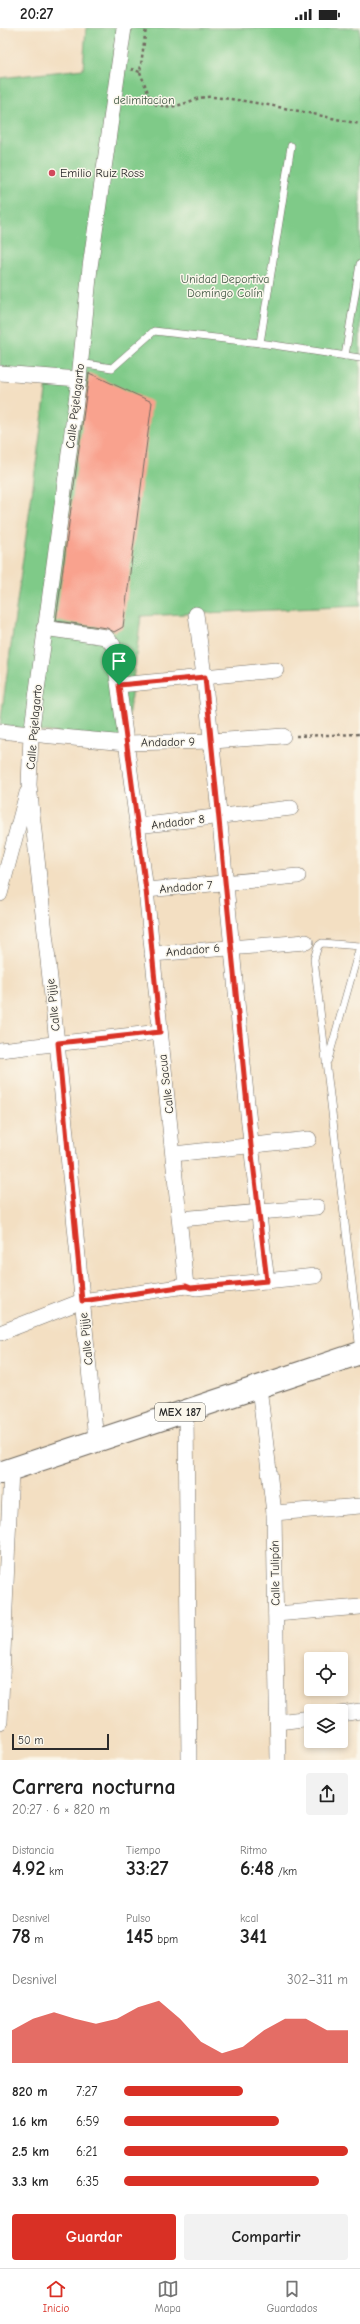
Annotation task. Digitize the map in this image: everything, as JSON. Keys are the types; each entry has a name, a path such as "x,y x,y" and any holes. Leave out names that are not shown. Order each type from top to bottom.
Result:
{"main road":[{"name":"MEX 187","path":"6,1471 360,1353"}],"street":[{"name":"Calle Pejelagarto","path":"29,785 31,735 44,628 78,379 90,267 124,28"},
{"path":"0,373 78,379"},
{"path":"196,614 213,741 251,1146 267,1281"},
{"name":"Calle Sacua","path":"44,628 106,637 113,645 146,890 174,1154 186,1286"},
{"path":"119,685 276,670"},
{"name":"Andador 9","path":"0,731 125,743 213,741 283,736"},
{"path":"0,894 29,785"},
{"name":"Calle Pijije","path":"29,785 58,1043 96,1440"},
{"name":"Andador 8","path":"137,826 291,808"},
{"name":"Andador 7","path":"146,890 226,884 298,876"},
{"name":"Andador 6","path":"152,954 306,942"},
{"path":"0,1050 160,1032"},
{"path":"174,1154 309,1139"},
{"path":"180,1220 317,1207"},
{"path":"0,1333 82,1301 186,1286 191,1288 315,1276"},
{"name":"Calle Tulipán","path":"260,1386 274,1513 278,1760"},
{"path":"186,1410 189,1760"},
{"path":"0,1722 6,1471"},
{"path":"274,1513 360,1506"},
{"path":"276,1614 360,1608"},
{"path":"348,1713 360,1711"},
{"path":"278,1722 304,1719"}],"lane":[{"path":"260,343 291,146"},
{"path":"345,356 360,264"},
{"path":"80,363 112,368 154,331 260,343 360,358"},
{"path":"327,1064 360,946 322,943 318,946 315,953 327,1064 360,1353"}],"path":[{"path":"146,28 140,72 152,104 163,108 175,108 211,97 360,124"},
{"path":"118,65 140,72"},
{"path":"283,736 360,734"}],"green space":[{"name":"Unidad Deportiva Domíngo Colín","path":"86,28 360,28 360,606 141,616 125,743 0,725 48,377 0,373 0,78 83,69"}],"building":[{"path":"89,373 152,402 123,627 114,632 107,628 56,621"}],"place":[{"name":"Emilio Ruiz Ross","path":"52,173"}],"route":[{"path":"205,677 213,741 251,1146 267,1281 191,1288 186,1286 82,1301 58,1043 160,1032 146,890 125,743 119,685 205,677"}],"park label":[{"name":"delimitacion","path":"144,100"}]}
